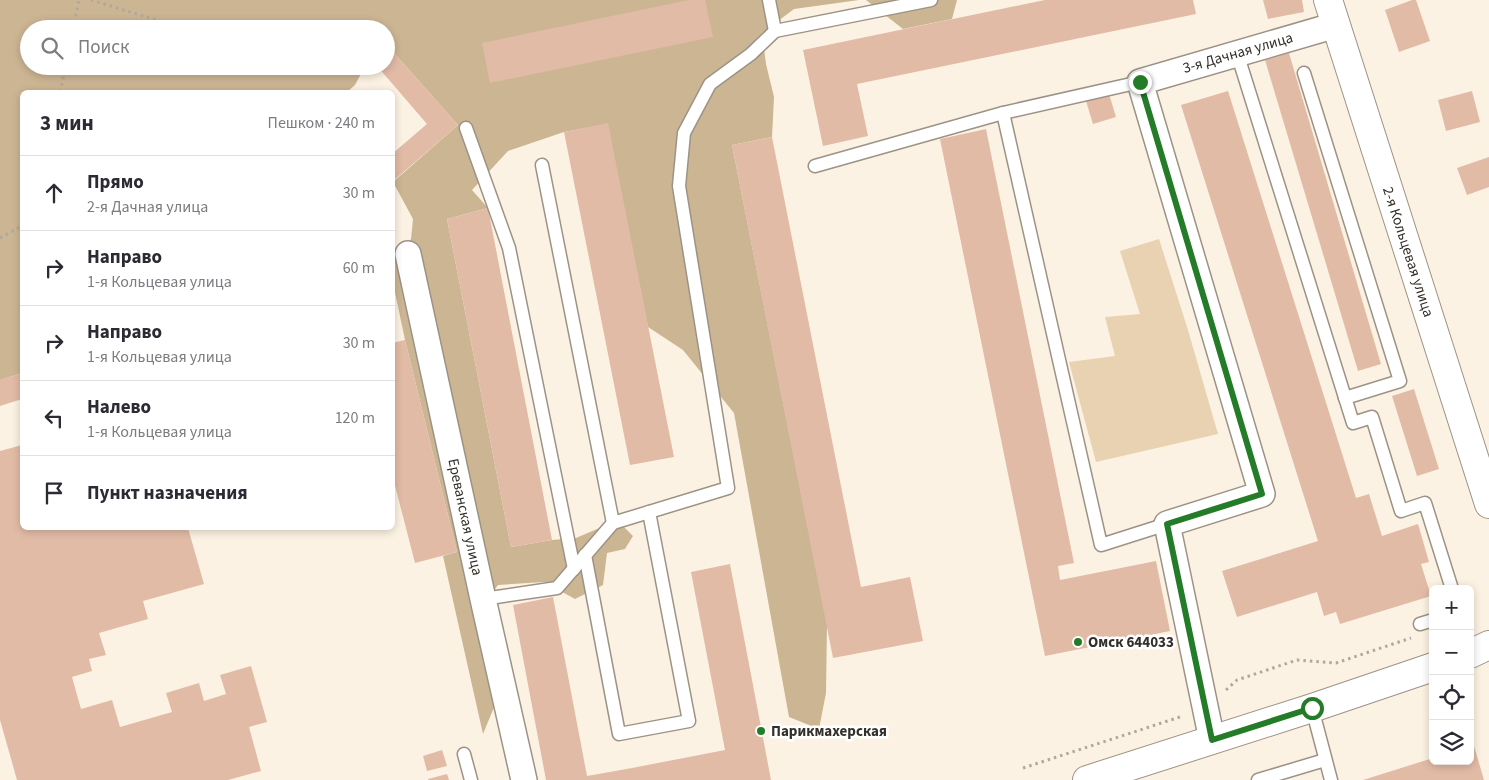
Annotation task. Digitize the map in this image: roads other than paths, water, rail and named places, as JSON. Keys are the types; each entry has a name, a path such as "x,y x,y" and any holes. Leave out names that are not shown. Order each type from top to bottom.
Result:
{"main road":[{"name":"2-я Кольцевая улица","path":"1332,12 1489,504"},
{"path":"1474,652 1489,645"},
{"path":"1087,780 1429,668"}],"street":[{"name":"3-я Дачная улица","path":"1140,82 1237,53 1332,12"},
{"path":"1140,82 1262,494 1167,524 1212,740"},
{"name":"Ереванская улица","path":"408,254 524,780"}],"lane":[{"path":"769,0 775,31"},
{"path":"483,599 557,588 613,523 728,488 679,186 684,132 710,84 751,54 775,31 931,0"},
{"path":"1237,53 1353,423 1372,417 1401,511 1426,503 1451,585"},
{"path":"1304,74 1400,381 1345,398"},
{"path":"815,166 1003,113 1140,82"},
{"path":"1003,113 1101,545 1167,524"},
{"path":"466,128 509,248 574,569"},
{"path":"542,165 613,523"},
{"path":"585,555 619,734 688,721 649,512"},
{"path":"1420,624 1429,621"},
{"path":"1312,708 1331,780"},
{"path":"464,754 471,780"},
{"path":"1258,780 1326,760"}],"place":[{"name":"Омск 644033","path":"1078,642"},
{"name":"Парикмахерская","path":"761,731"}]}
